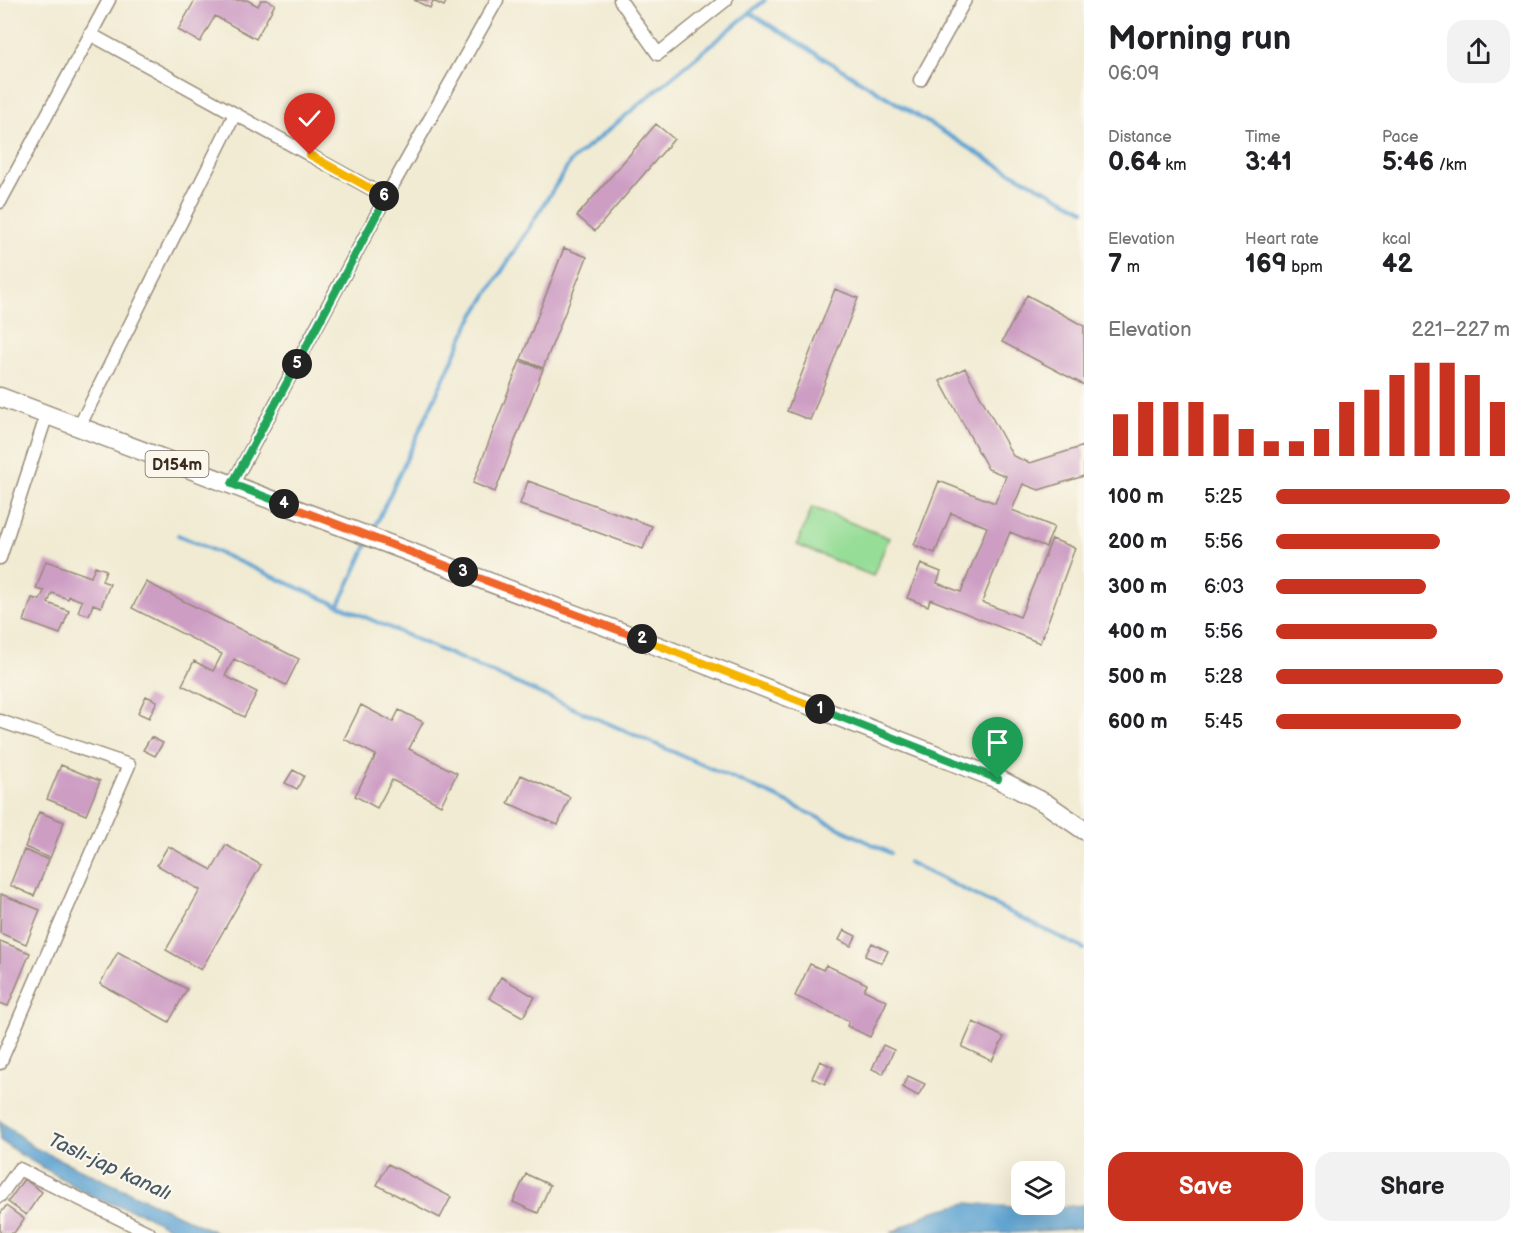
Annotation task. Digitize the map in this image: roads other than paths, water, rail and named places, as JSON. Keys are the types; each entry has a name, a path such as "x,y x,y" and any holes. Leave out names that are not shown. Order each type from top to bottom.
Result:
{"main road":[{"name":"D154m","path":"0,397 674,652 998,779 1045,803 1084,830"}],"street":[{"path":"0,202 109,0"},
{"path":"232,484 386,197 497,0"},
{"path":"620,0 658,54 726,0"},
{"path":"920,80 965,0"},
{"path":"90,34 386,197"},
{"path":"79,426 235,114"},
{"path":"0,558 47,414"},
{"path":"0,1063 129,765 1,725"},
{"path":"0,1196 20,1169 149,1233"}],"water":[{"path":"0,1121 35,1148 217,1233 179,1233 141,1213 97,1199 0,1140"},
{"path":"967,1203 1011,1207 1011,1215 1065,1215 1065,1207 1084,1205 1084,1228 1008,1233 891,1233 931,1212"}],"waterway":[{"path":"373,531 470,322 571,161 765,0"},
{"path":"750,13 997,165 1084,210"},
{"path":"178,535 774,796 890,853"},
{"path":"339,605 369,541"},
{"path":"908,862 1084,949"}],"water label":[{"name":"Taslı-jap kanalı","path":"110,1166"}]}
